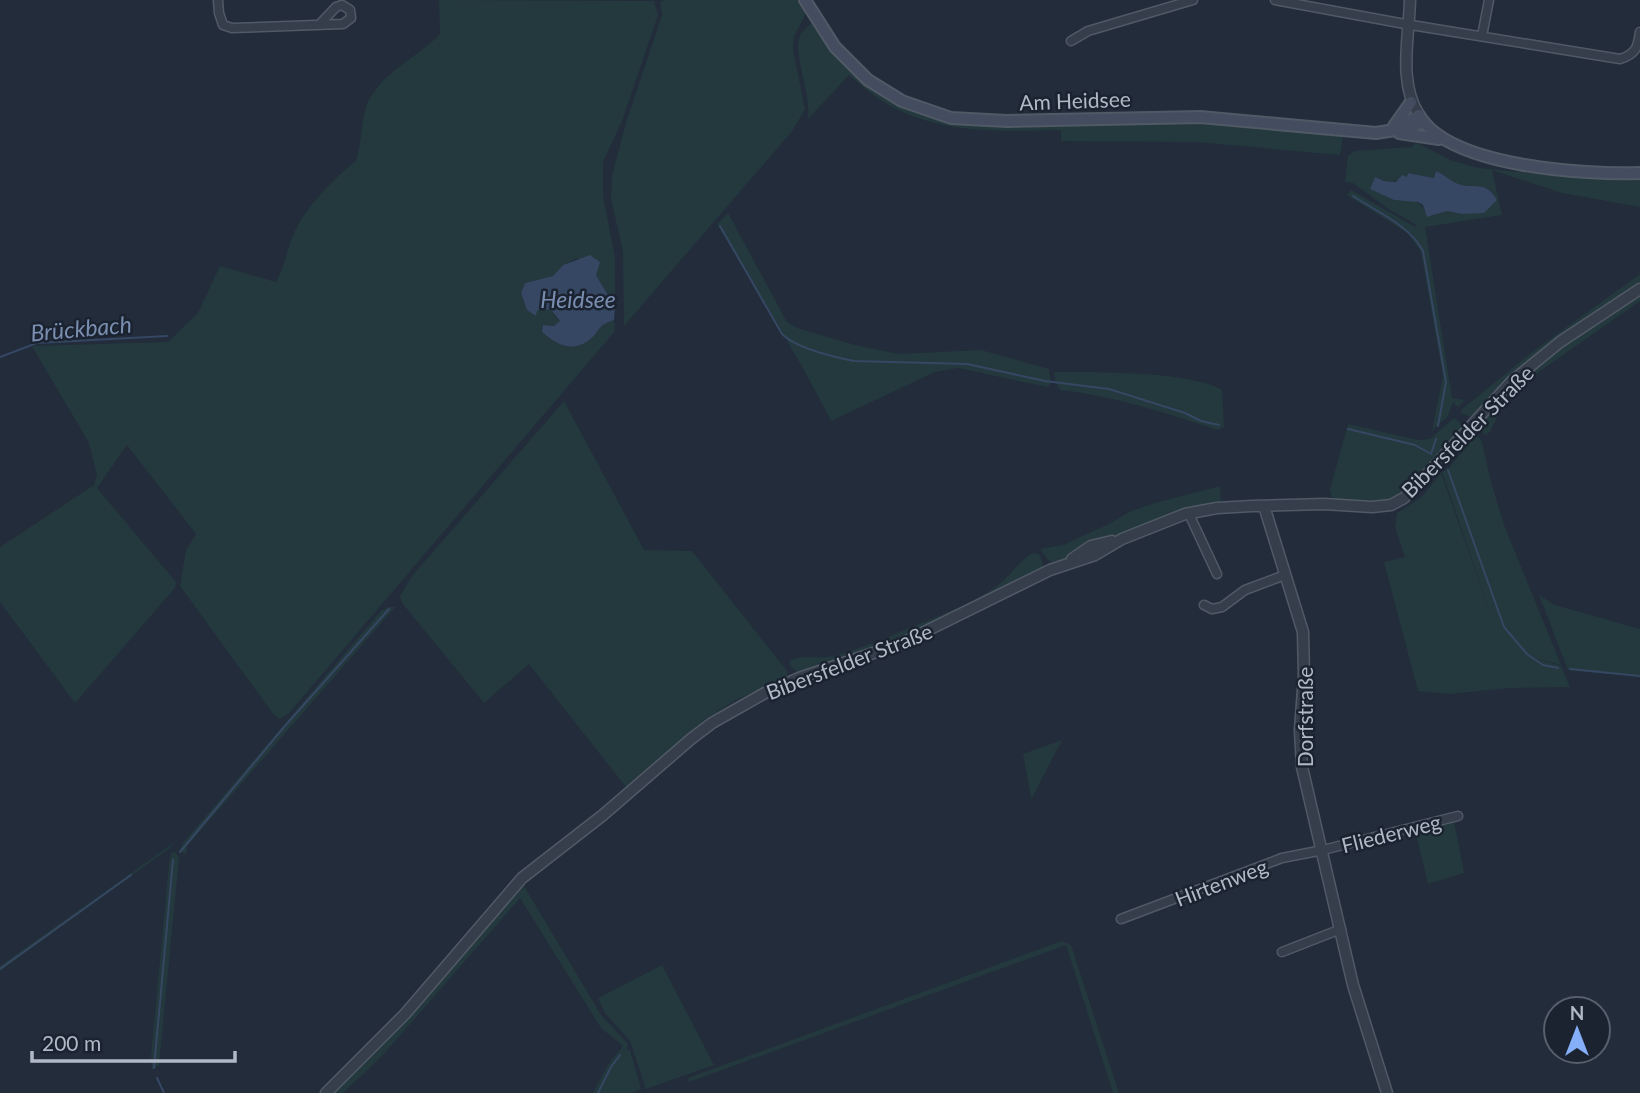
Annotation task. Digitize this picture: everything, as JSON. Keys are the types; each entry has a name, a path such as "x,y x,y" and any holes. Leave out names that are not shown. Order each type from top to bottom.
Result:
{"main road":[{"name":"Am Heidsee","path":"805,0 835,47 868,80 902,101 951,118 1007,121 1200,117 1376,133 1413,127 1420,119"},
{"path":"1411,102 1392,131 1443,140 1488,157 1525,164 1580,172 1640,173"},
{"path":"1420,119 1430,131 1443,140"}],"street":[{"path":"218,0 223,24 232,28 320,24"},
{"path":"1070,41 1088,32 1193,0"},
{"path":"1275,0 1620,59 1630,56 1638,48 1640,32"},
{"path":"1410,0 1406,71 1411,102 1420,119"},
{"path":"1482,36 1489,0"},
{"name":"Bibersfelder Straße","path":"326,1093 405,1014 522,878 580,834 712,723 765,693 799,678 900,644 1066,563 1091,546 1122,539 1189,514 1217,508 1324,504 1372,507 1391,505 1404,498 1511,382 1560,342 1640,289"},
{"name":"Dorfstraße","path":"1264,506 1303,632 1304,676 1300,730 1302,768 1356,993 1387,1093"},
{"path":"1189,514 1217,574"},
{"path":"1204,605 1212,609 1222,607 1245,590 1285,575"},
{"name":"Fliederweg","path":"1323,850 1458,816"},
{"name":"Hirtenweg","path":"1121,919 1282,858 1323,850"},
{"path":"1282,952 1341,929"}],"green space":[{"path":"439,0 654,1 658,15 622,121 603,162 603,195 615,258 615,307 596,275 577,258 563,265 553,276 525,283 521,293 527,310 536,316 537,311 542,308 552,311 560,322 554,326 543,325 542,332 564,346 582,345 601,327 614,320 615,331 289,713 280,719 274,715 180,586 186,550 196,534 127,445 97,488 176,582 175,588 75,703 0,602 0,547 94,485 97,475 89,443 32,346 168,342 198,313 220,266 276,282 295,231 306,212 339,175 356,161 364,114 372,95 389,76 440,34"},
{"path":"798,0 807,11 794,37 793,49 805,109 793,130 624,326 623,252 611,199 612,175 626,123 662,15 660,2"},
{"path":"813,22 865,82 896,103 935,119 973,126 1153,123 1279,129 1343,136 1340,155 1196,142 1061,141 1061,130 994,130 950,126 908,114 887,104 849,75 808,119 798,47 804,29"},
{"path":"1417,143 1453,161 1479,168 1569,177 1640,180 1640,207 1562,193 1492,170 1502,215 1425,227 1452,398 1465,400 1458,407 1453,402 1448,416 1432,431 1443,376 1421,252 1409,234 1347,195 1351,190 1415,227 1417,225 1390,210 1353,183 1345,182 1348,156 1355,151 1411,147","holes":["1436,171 1456,183 1488,189 1497,200 1462,214 1447,211 1428,217 1418,203 1394,200 1375,177 1395,181 1407,177 1408,173 1434,178"]},
{"path":"728,213 787,322 797,328 855,345 899,354 981,350 1049,369 1051,383 1047,387 958,368 935,372 831,421 717,224"},
{"path":"1640,274 1640,283 1637,286 1535,356 1515,372 1475,415 1471,417 1461,413 1461,410 1531,353"},
{"path":"1640,292 1640,301 1533,376 1501,410 1489,433 1485,435 1481,432 1479,423 1529,372"},
{"path":"1054,372 1141,374 1207,384 1222,390 1224,427 1218,430 1160,411 1060,390"},
{"path":"564,401 644,550 692,551 787,671 787,677 734,701 704,720 626,787 529,664 484,703 402,603 400,596 412,576"},
{"path":"1454,418 1464,426 1405,492 1372,503 1332,499 1330,489 1348,424 1418,440 1430,439"},
{"path":"1478,436 1482,442 1504,525 1561,665 1534,658 1561,666 1570,687 1508,688 1450,694 1418,691 1384,562 1405,557 1395,527 1397,513 1421,498 1441,473 1494,624 1442,472 1449,468 1473,438"},
{"path":"1220,486 1221,504 1101,540 1055,564 1048,560 1040,549 1063,545 1129,512"},
{"path":"1033,553 1039,554 1043,563 1042,570 930,627 800,675 790,665 790,661 799,658 827,657 857,649 978,598 997,586"},
{"path":"1539,595 1555,605 1640,629 1640,677 1568,670"},
{"path":"395,607 187,846 186,855 180,850 183,843 382,610"},
{"path":"1062,740 1032,798 1031,798 1023,754"},
{"path":"1454,821 1464,873 1428,884 1415,830"},
{"path":"172,844 171,847 0,971 0,966"},
{"path":"176,852 179,858 159,1065 152,1070 151,1056 169,865 171,853"},
{"path":"524,886 601,1015 628,1044 627,1050 630,1050 641,1089 632,1093 593,1093 608,1065 623,1046 601,1028 520,898 382,1056 343,1093 330,1093 399,1027"},
{"path":"1062,941 1071,945 1119,1093 1113,1093 1066,945 689,1082 688,1078"},
{"path":"662,965 714,1065 646,1089 630,1041 605,1013 598,998"}],"water":[{"path":"1436,171 1456,183 1488,189 1497,200 1484,213 1462,214 1447,211 1427,217 1423,205 1418,202 1394,200 1370,189 1375,177 1396,182 1402,175 1407,177 1408,173 1434,178"},
{"name":"Heidsee","path":"590,255 600,262 596,275 615,307 614,320 601,327 582,345 564,346 542,332 543,325 554,326 560,321 552,311 542,308 537,311 536,316 527,310 521,293 525,283 553,276 563,265"}],"waterway":[{"path":"1353,196 1401,226 1423,251 1446,382 1438,426"},
{"path":"720,226 782,334 806,348 854,361 967,364 1045,381 1109,389 1219,425"},
{"name":"Brückbach","path":"0,357 37,343 167,336"},
{"path":"1348,429 1415,445 1431,454 1436,439"},
{"path":"1448,470 1504,627 1528,655 1543,665 1558,668"},
{"path":"180,852 284,727 389,609"},
{"path":"1570,669 1640,676"},
{"path":"154,1068 173,860"},
{"path":"0,969 131,875"},
{"path":"598,1093 620,1055"},
{"path":"157,1078 164,1093"}]}
